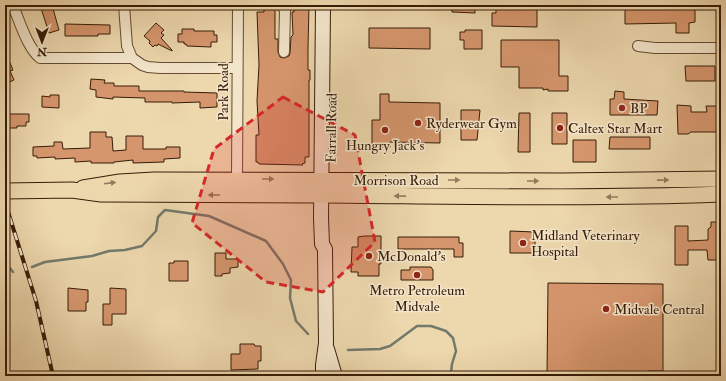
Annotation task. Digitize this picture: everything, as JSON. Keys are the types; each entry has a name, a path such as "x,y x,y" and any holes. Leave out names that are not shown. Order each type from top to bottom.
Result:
{"main road":[{"name":"Farrall Road","path":"323,5 326,179"},
{"name":"Farrall Road","path":"323,376 326,343 325,249 329,243 325,195 332,5"},
{"name":"Morrison Road","path":"72,190 95,185 154,180 326,179 560,181 721,179"},
{"name":"Morrison Road","path":"5,191 72,190 101,194 478,197 631,197 721,194"},
{"name":"Farrall Road","path":"326,343 334,376"}],"street":[{"path":"124,5 127,46 132,58 142,65 160,68 237,68"},
{"name":"Park Road","path":"237,179 238,5"},
{"path":"282,5 284,10 284,52"},
{"path":"13,6 29,44 36,55 40,58 132,58"},
{"path":"638,46 655,48 721,48"}],"highlighted area":[{"path":"283,97 355,135 375,242 323,292 266,282 192,223 214,149"}],"building":[{"path":"40,5 52,5 59,30 49,33"},
{"path":"294,5 309,5 309,157 305,157 305,163 302,164 303,165 259,164 256,162 256,135 259,135 257,101 259,65 257,12 264,12 264,8 275,8 275,39 278,39 278,52 280,57 284,58 289,56 290,53 291,37 293,35 292,12 294,12"},
{"path":"451,5 475,5 475,13 452,12"},
{"path":"496,5 537,5 537,27 492,26 492,13 496,13"},
{"path":"625,5 695,5 695,22 689,23 689,33 676,33 676,23 625,24"},
{"path":"156,23 164,30 161,33 164,35 161,38 172,51 158,44 157,46 155,45 153,47 149,43 150,41 144,36"},
{"path":"65,24 110,25 110,34 98,34 98,36 65,36"},
{"path":"369,28 430,28 430,49 369,48"},
{"path":"182,29 194,29 194,31 214,31 214,35 217,35 217,42 211,42 211,47 187,46 184,42 178,42 178,34 182,34"},
{"path":"465,30 482,30 482,49 464,49 464,40 460,40 460,32 465,32"},
{"path":"501,40 559,40 559,76 568,76 568,91 548,91 548,89 543,90 543,88 519,88 519,67 501,67"},
{"path":"5,51 13,70 10,71 14,80 5,84"},
{"path":"685,66 715,66 715,81 686,81"},
{"path":"91,79 105,80 104,83 114,83 114,86 139,86 139,91 217,93 217,107 200,108 200,102 145,102 145,98 113,97 113,99 96,97 96,90 90,89"},
{"path":"615,91 624,92 624,99 658,101 657,115 610,115 610,99 614,99"},
{"name":"Ryderwear Gym","path":"380,94 389,94 389,102 440,103 440,143 390,142 390,147 372,147 372,120 380,120"},
{"path":"50,95 59,95 59,108 42,107 42,96 50,97"},
{"path":"677,105 691,106 691,112 707,112 706,106 717,106 717,132 691,132 688,134 678,134"},
{"path":"461,110 480,110 477,140 461,140"},
{"path":"519,113 530,113 530,152 518,152"},
{"name":"Caltex Star Mart","path":"552,113 567,113 567,144 552,144"},
{"path":"9,114 29,114 29,122 26,122 26,126 8,128"},
{"path":"90,132 106,132 106,137 112,137 113,151 126,150 126,136 143,136 143,149 166,149 166,147 180,147 180,158 164,159 164,162 133,163 133,160 114,163 91,163 91,161 75,162 75,158 55,159 55,157 37,158 37,156 33,156 33,147 54,146 54,142 62,142 63,149 90,148"},
{"path":"610,137 650,137 650,149 609,149"},
{"path":"573,140 596,140 596,162 573,162"},
{"path":"711,222 720,222 721,260 708,260 707,250 688,250 688,265 675,265 675,226 688,226 688,241 708,240 708,229 711,227"},
{"name":"Midland Veterinary Hospital","path":"510,231 535,232 535,253 510,253"},
{"name":"McDonald's","path":"381,236 381,264 379,264 379,276 358,276 358,272 351,272 352,247 358,247 358,237"},
{"path":"398,237 459,237 459,243 463,243 463,257 454,257 454,249 398,249"},
{"path":"215,253 226,253 226,259 238,259 238,267 230,268 230,273 222,274 222,276 215,276"},
{"path":"174,261 188,261 188,281 169,281 169,263 174,263"},
{"name":"Metro Petroleum Midvale","path":"410,267 431,267 433,270 433,280 401,280 401,270 410,270"},
{"name":"Midvale Central","path":"548,283 663,284 663,371 648,371 648,376 547,376"},
{"path":"68,288 88,290 86,311 68,311"},
{"path":"110,288 126,289 126,314 112,314 112,325 103,325 103,304 110,304"},
{"path":"240,344 254,344 255,346 261,346 261,361 258,361 258,369 231,370 231,354 240,354"}],"waterway":[{"path":"32,267 45,262 92,256 109,251 125,250 142,246 156,231 158,217 165,210 209,216 266,241 283,264 291,280 290,298 296,321 308,334"},
{"path":"5,262 13,272"},
{"path":"348,350 380,349 390,346 417,326 431,326 446,331 453,338 456,351 452,364 452,376"}],"railway":[{"path":"5,202 36,301 53,376"}],"place":[{"name":"BP","path":"622,108"},
{"name":"Ryderwear Gym","path":"418,123"},
{"name":"Caltex Star Mart","path":"560,128"},
{"name":"Hungry Jack's","path":"385,130"},
{"name":"Midland Veterinary Hospital","path":"523,243"},
{"name":"McDonald's","path":"369,256"},
{"name":"Metro Petroleum Midvale","path":"417,275"},
{"name":"Midvale Central","path":"606,309"}]}
